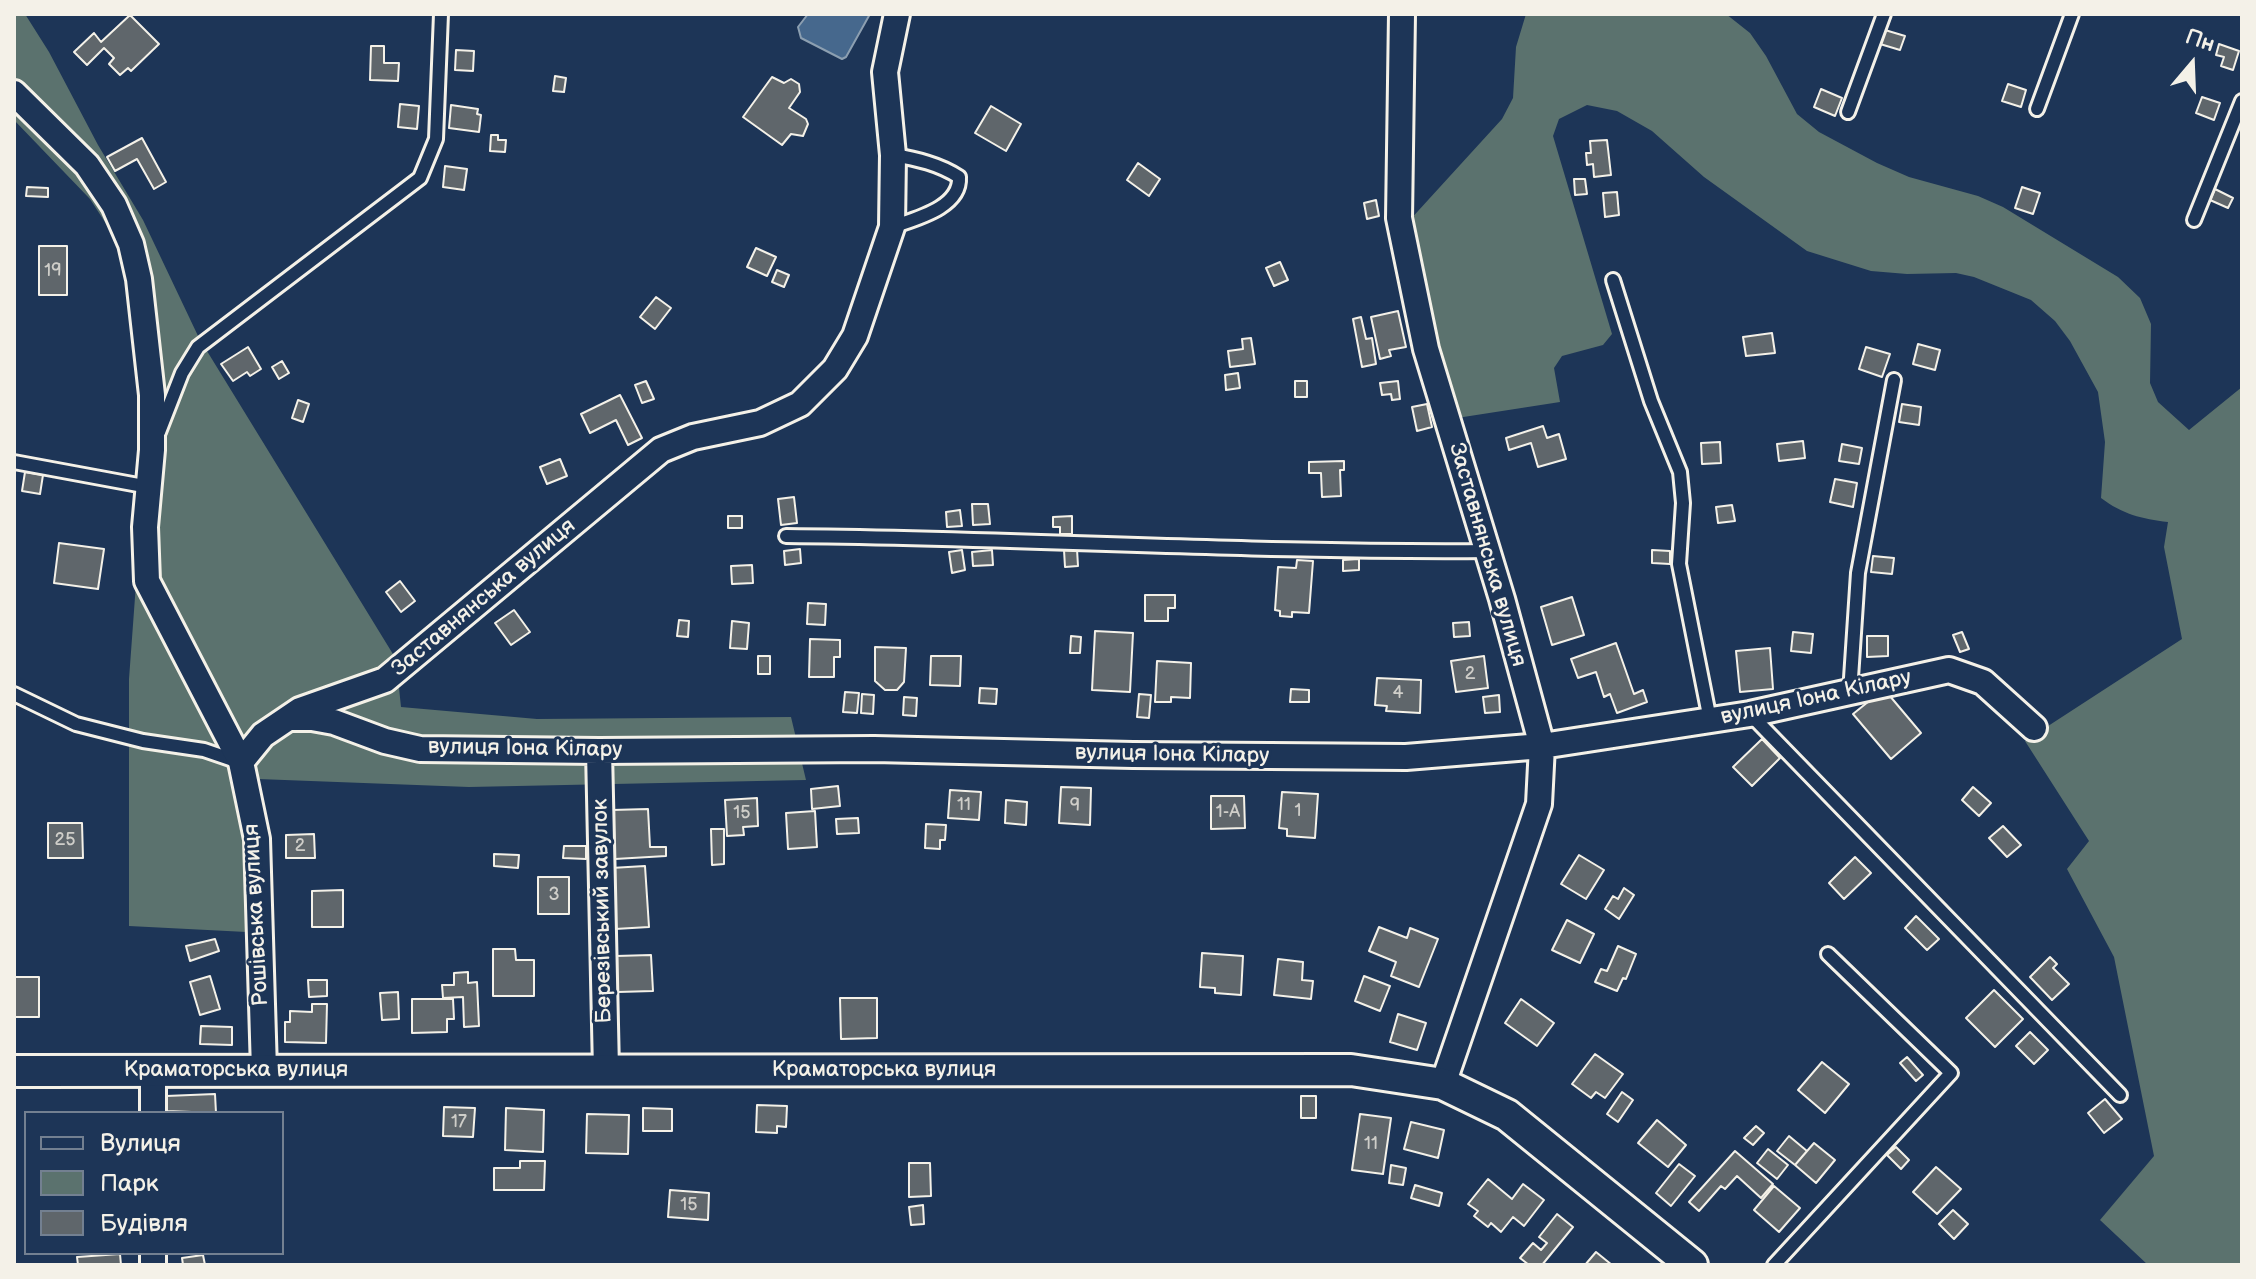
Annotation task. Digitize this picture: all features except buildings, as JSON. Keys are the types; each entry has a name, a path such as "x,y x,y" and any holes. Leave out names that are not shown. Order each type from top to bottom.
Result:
{"street":[{"name":"Заставнянська вулиця","path":"241,762 263,735 300,710 385,680 661,450 693,437 760,423 800,404 835,369 855,336 892,227 893,155 885,72 897,14"},
{"name":"Заставнянська вулиця","path":"1402,14 1399,218 1426,349 1488,551 1542,746 1539,804 1443,1084"},
{"path":"14,93 87,165 114,205 131,244 139,279 152,395 152,450 145,527 147,581 241,762"},
{"name":"вулиця Іона Кілару","path":"289,718 334,722 385,741 420,749 874,749 1406,757 1542,746 1750,714 1949,670 1983,682 2034,728"},
{"name":"Березівський завулок","path":"599,751 606,1070"},
{"name":"Рошівська вулиця","path":"241,762 257,839 264,1070"},
{"path":"153,1070 153,1111"},
{"name":"Краматорська вулиця","path":"14,1071 1351,1070 1443,1084 1507,1115 1692,1265"}],"lane":[{"path":"152,450 182,373 198,347 420,178 436,139 441,14"},
{"path":"1848,112 1884,14"},
{"path":"2037,109 2072,14"},
{"path":"2194,220 2242,101"},
{"path":"892,227 942,205 953,197 959,184 959,177 948,171 919,159 893,155"},
{"path":"1613,280 1651,401 1680,472 1683,503 1679,564 1710,720"},
{"path":"1850,693 1858,573 1894,380"},
{"path":"14,462 149,487"},
{"path":"786,536 948,537 1357,552 1488,551"},
{"path":"14,694 76,724 143,741 204,750 241,762"},
{"path":"1750,714 2120,1095"},
{"path":"1774,1265 1951,1073 1828,954"}],"green space":[{"path":"14,14 25,14 49,52 98,145 143,220 199,338 396,659 401,707 537,719 791,717 806,780 469,787 258,779 268,835 266,933 129,926 129,679 137,570 142,384 125,253 90,199 14,120"},
{"path":"1526,14 1726,14 1750,33 1797,114 1819,132 1909,177 1978,196 2003,207 2118,277 2140,298 2151,324 2150,383 2158,402 2189,430 2242,387 2242,1265 2148,1265 2100,1220 2154,1156 2114,957 2067,869 2089,841 2025,741 2182,639 2164,547 2168,522 2133,515 2101,498 2105,442 2098,392 2070,341 2055,321 2031,300 1974,277 1956,273 1871,271 1807,251 1704,177 1652,131 1617,111 1587,105 1559,119 1553,136 1612,334 1603,345 1562,356 1554,368 1560,402 1457,418 1408,222 1502,119 1513,98 1516,47"}],"water":[{"path":"808,14 870,14 842,59 801,38 798,27"}]}
